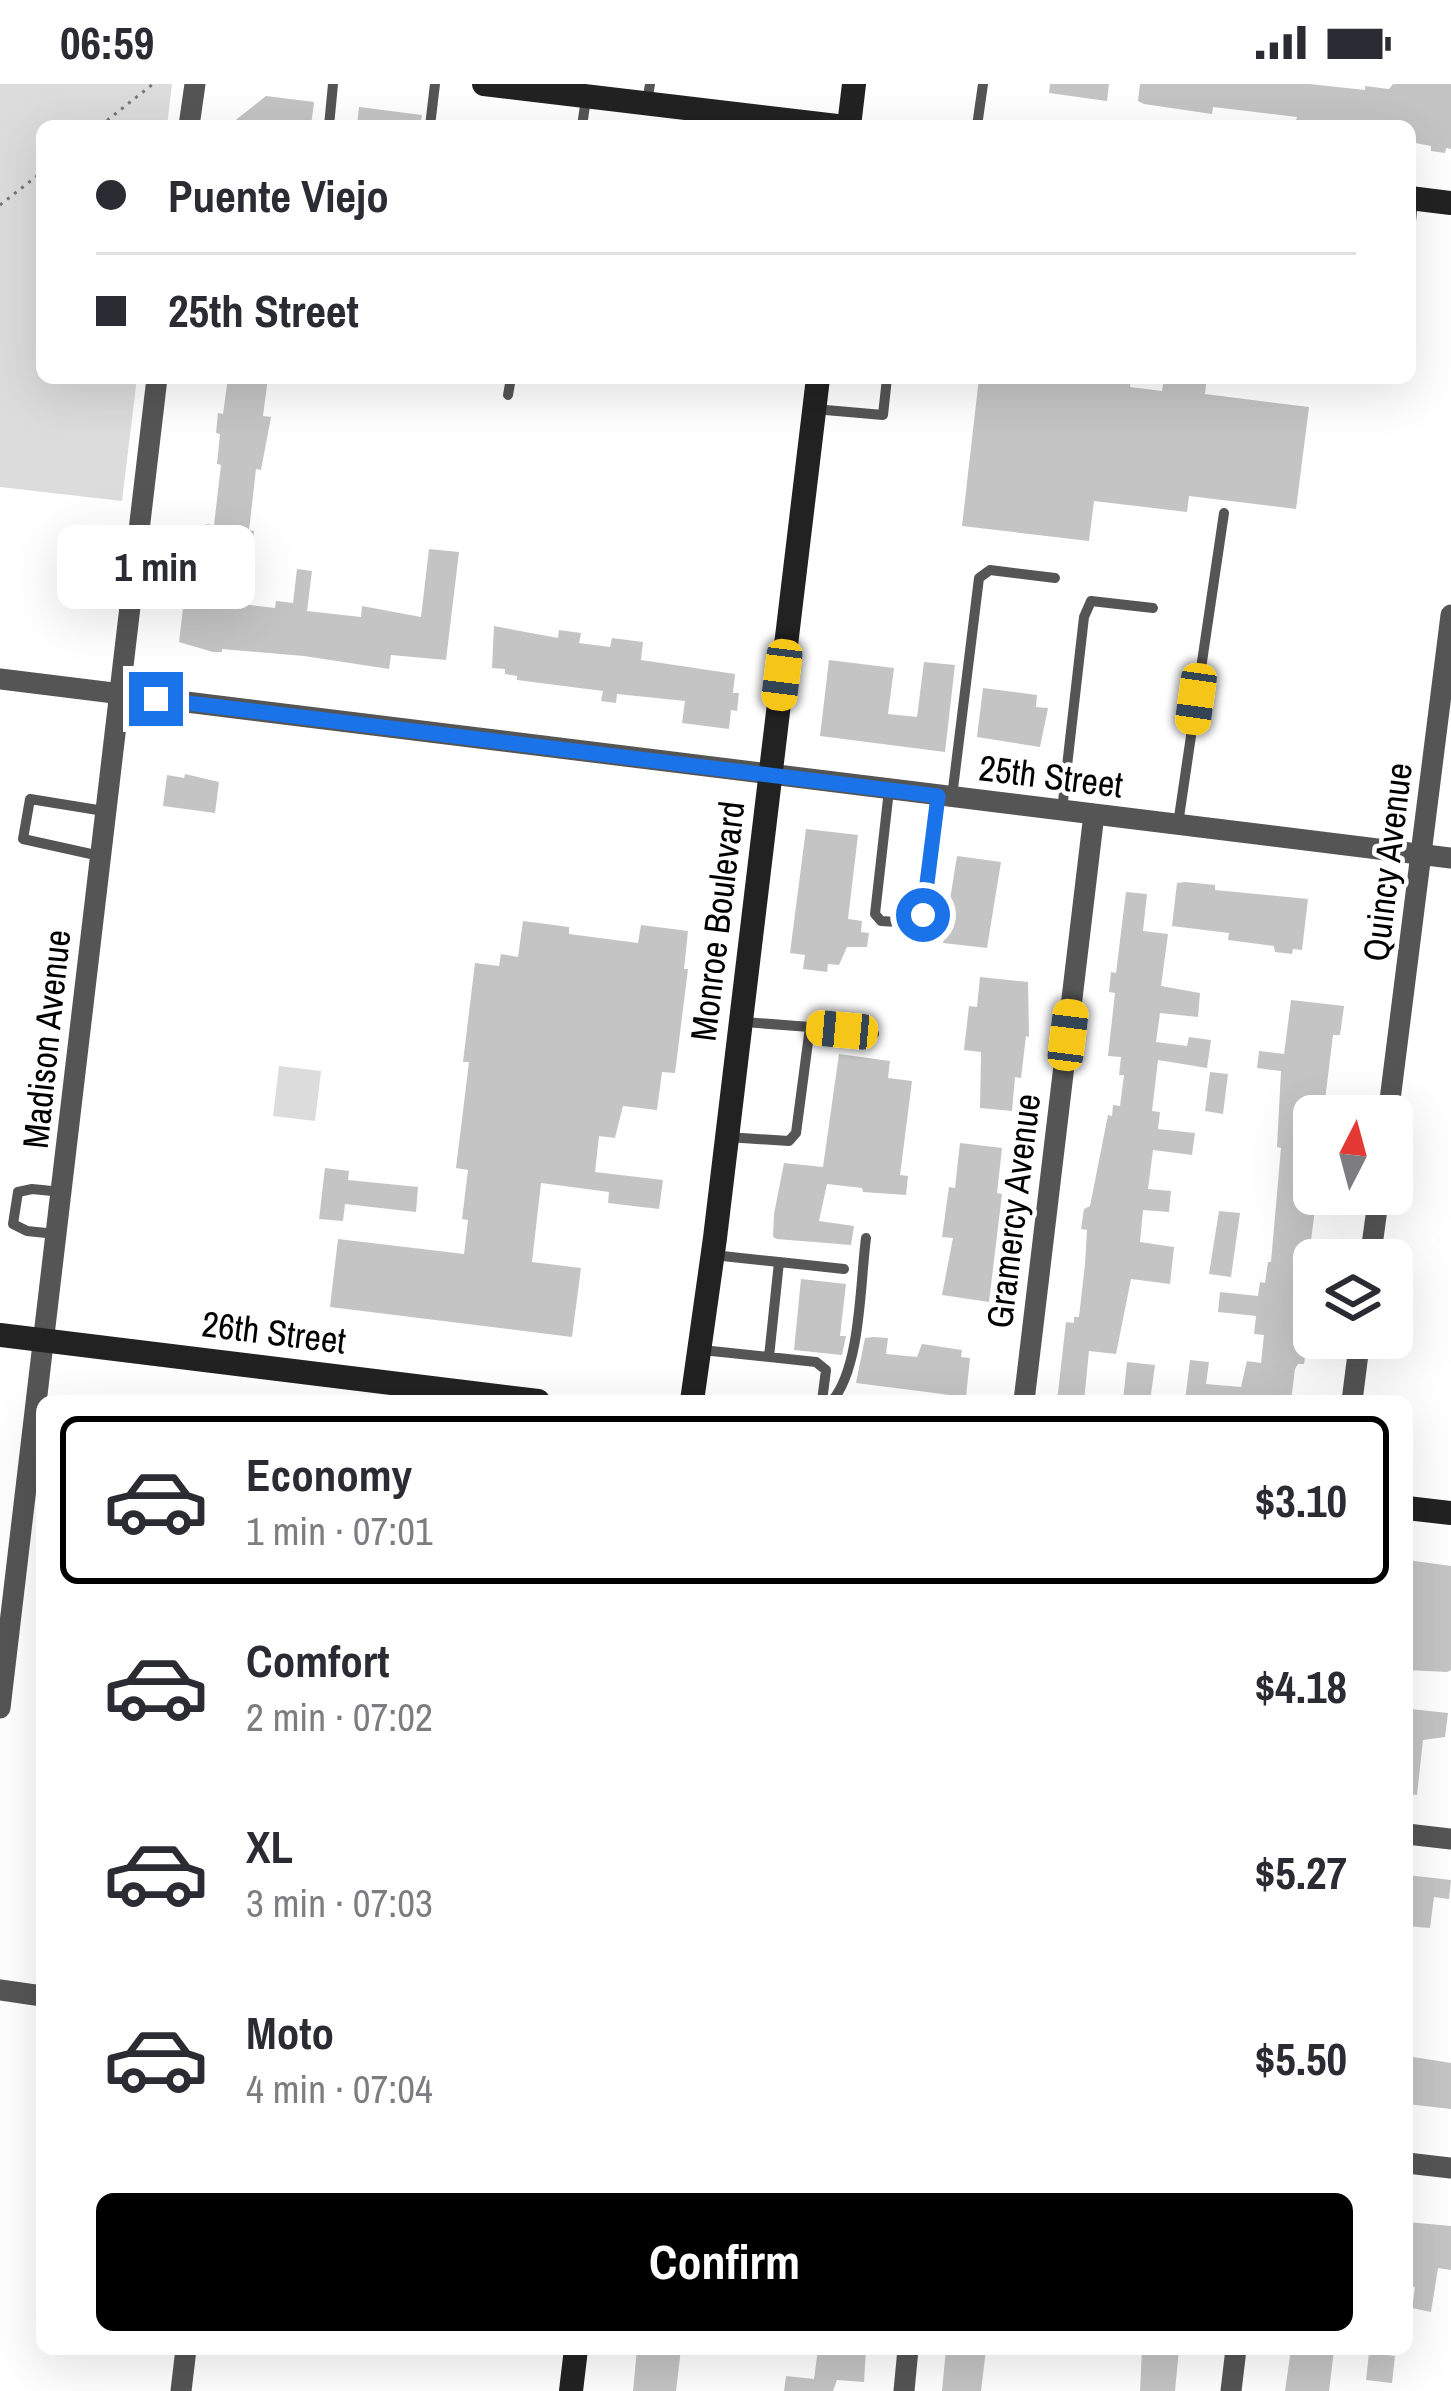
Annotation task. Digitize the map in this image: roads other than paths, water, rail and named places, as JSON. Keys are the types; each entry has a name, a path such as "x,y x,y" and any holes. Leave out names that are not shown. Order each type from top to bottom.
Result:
{"street":[{"path":"190,120 195,84"},
{"path":"484,84 552,88 586,96 649,93 698,117 745,120"},
{"path":"850,120 854,84"},
{"path":"1416,198 1451,202"},
{"name":"Madison Avenue","path":"38,1395 156,384"},
{"name":"Monroe Boulevard","path":"693,1395 817,384"},
{"name":"Quincy Avenue","path":"1391,1095 1451,615"},
{"name":"25th Street","path":"0,679 1451,858"},
{"name":"Gramercy Avenue","path":"1025,1395 1094,814"},
{"name":"26th Street","path":"0,1335 362,1390 442,1395"},
{"path":"1353,1395 1357,1359"},
{"name":"Madison Avenue","path":"0,1708 36,1414"},
{"path":"1413,1509 1451,1513"},
{"path":"1413,1835 1451,1839"},
{"path":"0,1990 36,1995"},
{"path":"1413,2164 1451,2168"},
{"path":"181,2391 185,2355"},
{"path":"571,2391 575,2355"},
{"path":"904,2391 907,2355"},
{"path":"1231,2391 1235,2355"}],"lane":[{"path":"330,120 333,84"},
{"path":"431,120 434,84"},
{"path":"978,120 983,84"},
{"path":"583,120 586,96"},
{"path":"508,395 510,384"},
{"path":"814,409 883,415 886,384"},
{"path":"1178,827 1224,513"},
{"path":"890,790 875,914 881,921 915,923 923,915 979,578 990,570 1055,578"},
{"path":"1062,810 1084,617 1091,601 1153,608"},
{"path":"100,856 23,839 30,799 105,811"},
{"path":"741,1022 874,1034"},
{"path":"727,1137 789,1142 796,1132 810,1028"},
{"path":"57,1234 20,1228 13,1224 6,1206 24,1189 62,1192"},
{"path":"837,1395 852,1353 866,1238"},
{"path":"713,1255 844,1269"},
{"path":"769,1357 779,1262"},
{"path":"699,1349 816,1362 826,1370 823,1395"}]}
